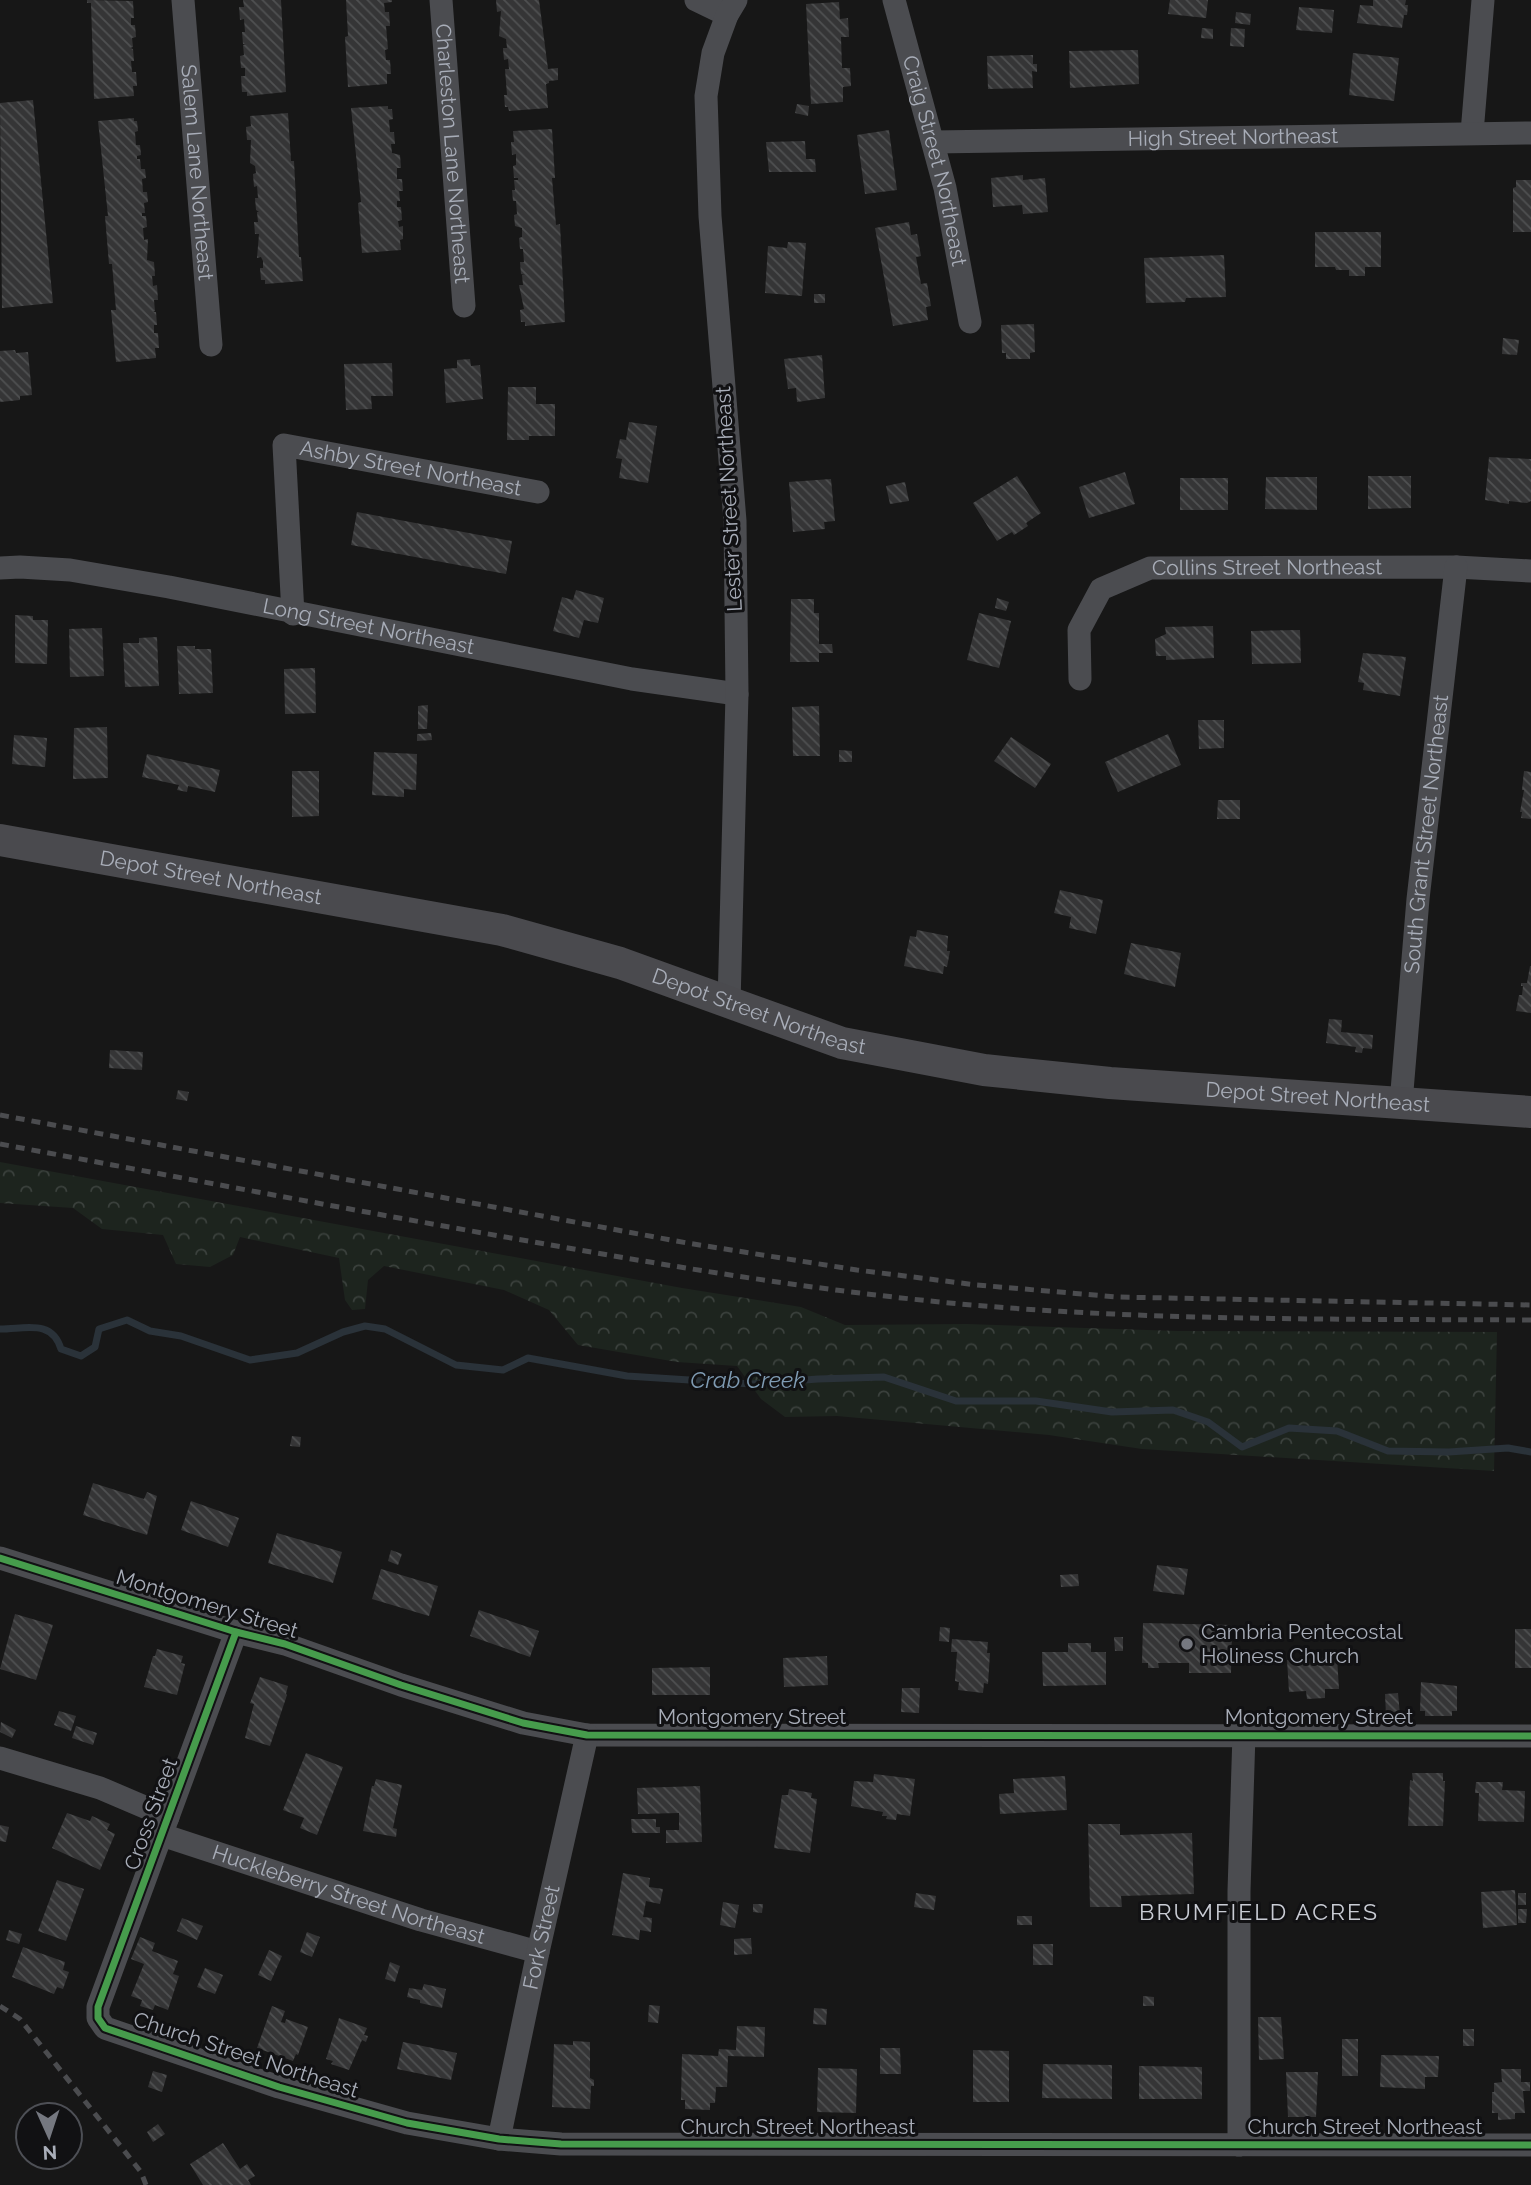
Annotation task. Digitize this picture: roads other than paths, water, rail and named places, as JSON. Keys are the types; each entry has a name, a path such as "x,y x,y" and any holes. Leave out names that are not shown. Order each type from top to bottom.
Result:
{"main road":[{"name":"Depot Street Northeast","path":"0,841 502,930 620,963 842,1044 984,1070 1110,1083 1531,1112"}],"street":[{"name":"Salem Lane Northeast","path":"183,0 211,345"},
{"name":"Charleston Lane Northeast","path":"441,0 464,306"},
{"path":"696,0 732,8"},
{"name":"Craig Street Northeast","path":"894,0 934,142 970,322"},
{"path":"1472,133 1483,0"},
{"name":"Lester Street Northeast","path":"729,1004 737,694 735,521 710,216 706,96 713,53 732,8"},
{"name":"High Street Northeast","path":"934,142 1531,133"},
{"name":"Ashby Street Northeast","path":"293,614 284,446 538,492"},
{"name":"Long Street Northeast","path":"0,568 20,566 70,570 169,587 293,614 632,679 737,694"},
{"name":"Collins Street Northeast","path":"1080,679 1079,630 1101,589 1150,568 1456,567 1531,572"},
{"name":"South Grant Street Northeast","path":"1401,1103 1418,898 1456,567"},
{"name":"Montgomery Street","path":"0,1558 236,1632 285,1644 401,1685 523,1723 587,1735 1531,1736"},
{"name":"Cross Street","path":"97,2007 236,1632"},
{"path":"1239,2145 1239,1891 1244,1734"},
{"name":"Fork Street","path":"499,2139 587,1735"},
{"name":"Huckleberry Street Northeast","path":"0,1758 100,1788 165,1826 421,1920 538,1952"},
{"name":"Church Street Northeast","path":"97,2007 105,2028 279,2087 407,2123 499,2139 561,2144 1531,2145"}],"waterway":[{"name":"Crab Creek","path":"0,1329 45,1329 57,1340 61,1349 81,1356 95,1347 99,1329 127,1320 150,1331 181,1336 250,1360 297,1353 343,1332 365,1326 385,1329 456,1365 503,1370 528,1358 627,1376 752,1384 884,1377 956,1401 1036,1401 1112,1412 1173,1410 1208,1422 1242,1447 1289,1428 1337,1431 1388,1451 1449,1452 1508,1448 1531,1452"}],"railway":[{"path":"0,1115 687,1243 857,1270 977,1285 1117,1297 1531,1305"},
{"path":"0,1144 589,1252 862,1293 972,1305 1112,1314 1531,1320"},
{"path":"0,2006 20,2019 141,2172 146,2185"}],"place":[{"name":"Cambria Pentecostal Holiness Church","path":"1187,1644"}],"district":[{"name":"BRUMFIELD ACRES","path":"1259,1912"}]}
